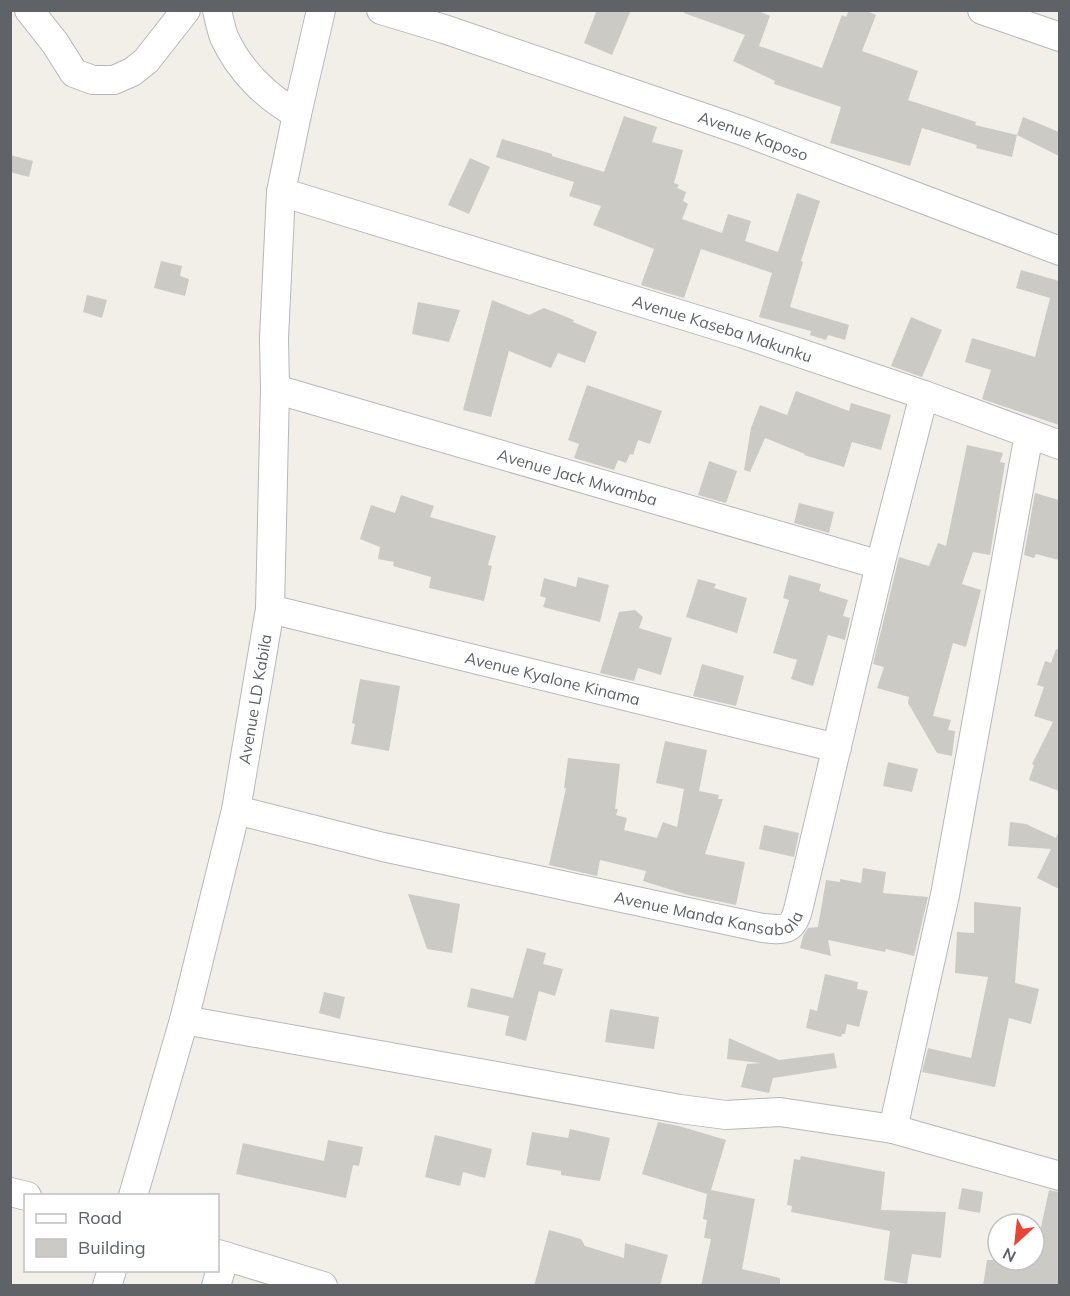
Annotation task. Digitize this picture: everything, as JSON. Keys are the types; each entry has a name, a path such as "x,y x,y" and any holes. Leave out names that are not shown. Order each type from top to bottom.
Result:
{"street":[{"path":"29,10 55,43 74,73 93,80 114,80 132,72 146,61 186,10"},
{"path":"217,10 224,36 236,59 257,85 281,105 297,114"},
{"name":"Avenue LD Kabila","path":"135,1194 184,1020 236,810 270,609 274,338 282,192 321,10"},
{"name":"Avenue Kaposo","path":"381,10 448,20 1059,251"},
{"path":"982,10 1059,37"},
{"name":"Avenue Kaseba Makunku","path":"282,192 744,334 924,395 1059,445"},
{"name":"Avenue Jack Mwamba","path":"275,389 880,565"},
{"name":"Avenue Manda Kansabala","path":"236,810 383,847 779,930 788,928 795,920 880,565 924,395"},
{"path":"893,1129 945,895 1029,434"},
{"name":"Avenue Kyalone Kinama","path":"270,609 837,748"},
{"path":"184,1020 680,1109 726,1115 780,1112 893,1129 1059,1176"},
{"path":"221,1255 322,1286"}],"building":[{"path":"597,10 631,10 612,55 584,43"},
{"path":"685,10 756,10 770,16 759,46 822,68 842,15 846,17 849,10 864,10 876,15 862,51 918,71 908,100 976,122 975,125 1017,135 1012,157 976,148 977,145 922,128 910,166 830,143 841,107 774,84 775,81 733,61 745,35 684,13"},
{"path":"624,116 657,127 652,142 683,150 674,183 679,185 677,188 686,192 683,201 688,204 682,219 722,233 728,214 751,221 745,241 778,252 797,193 820,201 801,261 803,262 790,307 849,325 845,340 828,335 826,340 810,335 811,331 759,317 772,273 701,249 684,298 641,285 654,249 593,225 601,206 569,196 574,182 496,157 502,139 604,172"},
{"path":"1023,117 1059,132 1059,156 1017,135"},
{"path":"10,155 33,161 29,177 10,172"},
{"path":"470,158 490,167 469,214 448,205"},
{"path":"161,261 182,266 180,276 189,279 185,296 154,288"},
{"path":"1021,270 1059,281 1059,425 982,399 991,370 965,362 972,338 1035,357 1050,298 1016,288"},
{"path":"87,295 107,300 102,318 83,312"},
{"path":"492,300 529,315 544,308 597,332 585,363 558,353 551,368 509,351 491,417 463,410"},
{"path":"418,302 460,310 449,342 412,334"},
{"path":"911,317 942,330 922,377 891,366"},
{"path":"587,385 662,411 650,444 638,440 633,455 630,454 626,463 618,460 614,470 574,458 579,444 568,440"},
{"path":"796,391 849,411 851,403 891,415 881,450 852,442 844,467 804,455 765,438 750,472 744,470 751,428 760,405 787,415"},
{"path":"967,445 1003,453 1000,462 1005,463 990,555 973,552 962,584 981,590 966,647 953,643 933,716 951,720 948,730 955,731 952,756 937,753 908,703 909,697 877,688 884,667 873,664 899,557 929,566 938,543 946,546"},
{"path":"709,461 737,471 726,503 698,495"},
{"path":"1035,493 1059,500 1059,560 1036,554 1034,558 1024,555"},
{"path":"401,495 434,506 430,517 496,536 488,565 492,566 484,601 429,588 431,577 393,566 394,562 378,559 380,547 360,539 371,505 395,513"},
{"path":"799,503 834,512 829,533 794,523"},
{"path":"789,575 821,584 819,591 848,600 843,616 850,618 845,640 828,635 813,686 791,679 797,660 773,653 789,600 783,598"},
{"path":"578,577 609,585 600,622 543,607 546,598 540,596 544,578 576,587"},
{"path":"698,579 716,584 714,588 747,598 737,633 686,617"},
{"path":"635,610 643,617 639,628 672,638 661,675 638,668 634,681 600,673 619,612"},
{"path":"1056,649 1059,650 1059,791 1029,780 1034,765 1032,764 1053,722 1034,716 1044,687 1037,685 1045,661 1051,663"},
{"path":"702,664 744,676 736,706 693,696"},
{"path":"360,679 400,686 389,751 351,744 355,724 352,723"},
{"path":"665,741 707,750 699,791 719,795 718,799 723,799 705,854 745,862 736,905 688,895 643,881 646,871 600,860 597,876 549,865 566,788 564,788 568,758 620,764 615,809 618,809 616,815 627,818 624,830 657,838 663,822 677,827 684,789 656,783"},
{"path":"888,762 918,769 912,792 883,786"},
{"path":"1010,822 1026,824 1056,838 1059,831 1059,889 1037,878 1051,849 1008,846"},
{"path":"764,825 799,833 794,857 759,849"},
{"path":"863,868 886,872 883,893 928,897 914,956 828,940 831,956 800,948 808,928 818,927 826,880 840,882 840,879 861,883"},
{"path":"408,894 460,904 452,953 427,949"},
{"path":"974,902 1021,907 1015,983 1039,989 1031,1024 1009,1018 995,1087 922,1072 928,1048 971,1058 988,977 955,973 957,932 974,933"},
{"path":"527,948 546,953 543,964 563,969 555,996 539,991 526,1041 505,1035 509,1016 467,1007 471,988 513,998"},
{"path":"825,974 858,982 857,989 868,991 859,1027 847,1024 845,1034 841,1037 806,1028 810,1009 817,1011"},
{"path":"324,992 345,997 340,1019 319,1013"},
{"path":"610,1009 659,1017 654,1049 605,1042"},
{"path":"729,1038 779,1060 834,1053 837,1068 773,1078 769,1093 741,1087 747,1064 761,1063 727,1059"},
{"path":"658,1122 726,1140 711,1190 755,1199 742,1269 780,1278 780,1286 701,1286 711,1239 704,1238 707,1220 703,1219 707,1194 642,1174"},
{"path":"570,1129 610,1138 600,1181 561,1175 561,1171 526,1165 532,1132 568,1138"},
{"path":"435,1135 492,1149 485,1178 463,1172 460,1186 425,1177"},
{"path":"328,1140 363,1147 359,1166 353,1165 346,1198 236,1174 243,1143 324,1161"},
{"path":"801,1156 885,1172 881,1210 946,1212 941,1258 912,1254 907,1284 884,1280 890,1231 791,1212 792,1206 787,1205 794,1159 800,1160"},
{"path":"962,1188 983,1192 980,1213 958,1209"},
{"path":"1049,1190 1059,1192 1059,1286 983,1286 986,1266 986,1272 1046,1272 1044,1212"},
{"path":"549,1230 581,1239 585,1246 624,1258 625,1243 668,1255 660,1286 534,1286"}]}
